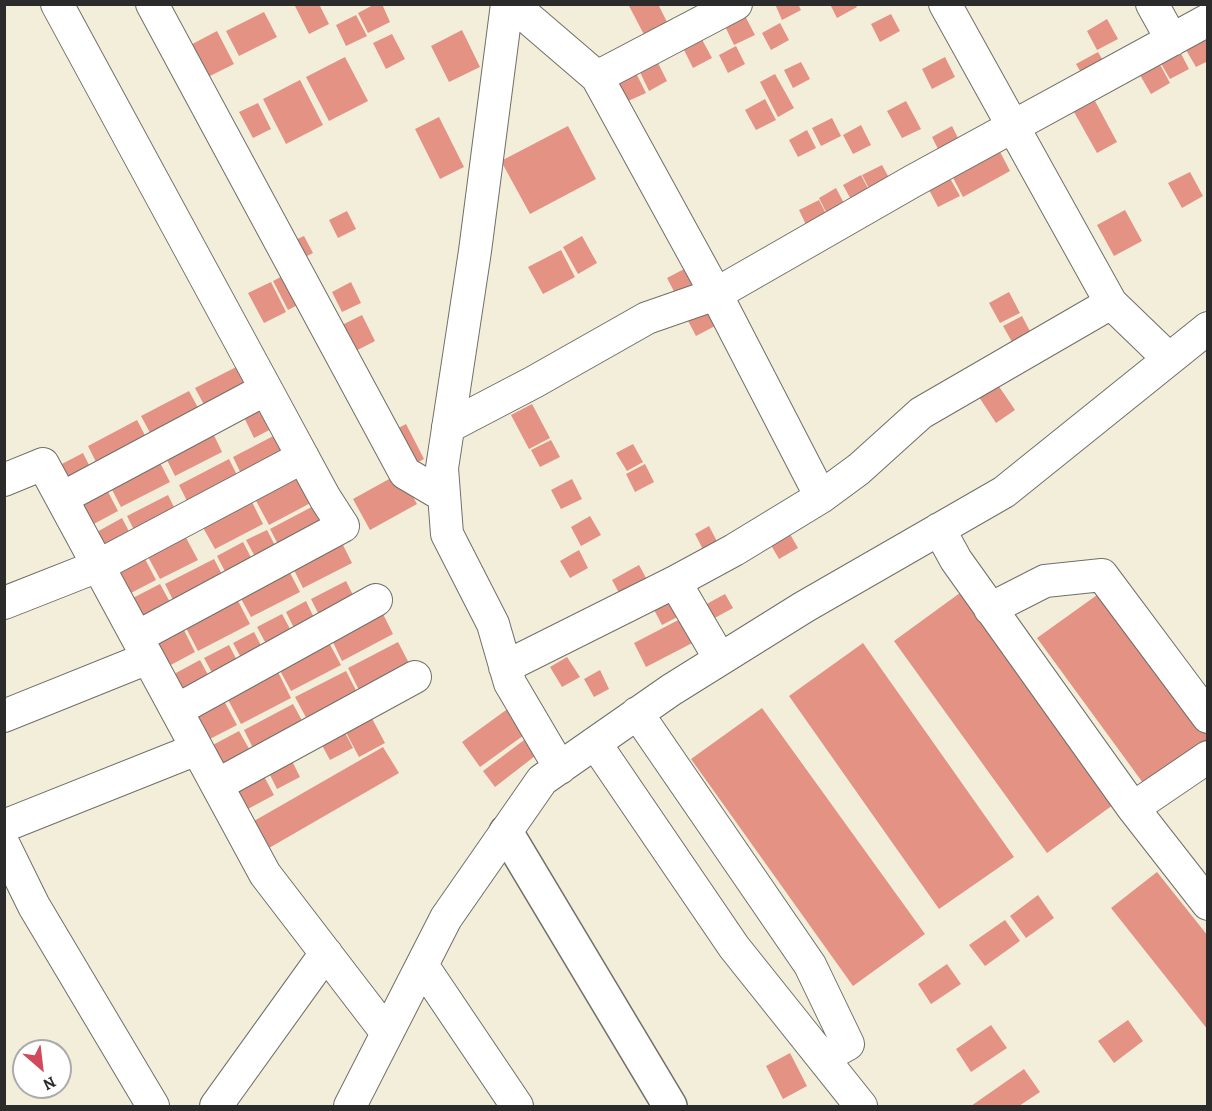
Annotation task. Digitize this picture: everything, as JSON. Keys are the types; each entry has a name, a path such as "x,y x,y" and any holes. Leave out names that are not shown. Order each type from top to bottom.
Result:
{"main road":[{"path":"506,832 670,1107"}],"street":[{"path":"4,716 143,648 344,526 303,457 57,4"},
{"path":"152,4 405,473 444,496"},
{"path":"507,4 475,251 442,468 447,534 493,624 510,683 560,768"},
{"path":"512,4 597,77 716,294 821,497"},
{"path":"597,77 736,4"},
{"path":"945,4 1111,303 1169,359"},
{"path":"1152,4 1172,40"},
{"path":"448,427 534,382 647,318 716,294 913,181 1208,20"},
{"path":"505,667 734,550 821,497 859,469 921,413 1111,303"},
{"path":"350,1107 446,918 543,780 720,659 804,607 1004,492 1208,328"},
{"path":"62,498 266,389"},
{"path":"4,603 98,566 303,457"},
{"path":"4,480 43,464 265,874 387,1033"},
{"path":"939,529 956,561 990,609 1133,808 1208,904"},
{"path":"990,609 1045,581 1102,575 1208,717"},
{"path":"675,582 720,659"},
{"path":"177,710 376,600"},
{"path":"217,785 416,677"},
{"path":"638,713 810,965 848,1044 823,1058"},
{"path":"595,743 734,947 861,1107"},
{"path":"4,826 197,749"},
{"path":"1133,808 1208,757"},
{"path":"4,845 34,906 153,1107"},
{"path":"216,1107 326,952"},
{"path":"422,965 517,1107"}],"building":[{"path":"294,4 319,4 329,24 309,34"},
{"path":"375,4 382,4 390,22 368,33 358,13"},
{"path":"628,4 658,4 673,34 650,46"},
{"path":"775,4 798,4 801,10 782,20"},
{"path":"830,4 855,4 857,7 837,18"},
{"path":"742,10 755,35 734,45 722,20"},
{"path":"264,12 277,37 239,56 226,31"},
{"path":"891,14 900,31 880,42 871,24"},
{"path":"356,15 367,36 346,46 336,25"},
{"path":"1107,19 1118,39 1097,50 1087,31"},
{"path":"780,23 789,40 771,50 762,33"},
{"path":"462,30 480,67 449,82 431,46"},
{"path":"217,31 234,64 198,82 181,50"},
{"path":"1201,33 1208,45 1208,61 1196,67 1182,43"},
{"path":"392,34 405,59 386,69 373,43"},
{"path":"699,34 712,58 693,68 681,44"},
{"path":"1176,44 1189,69 1170,79 1156,55"},
{"path":"736,46 745,64 728,73 719,55"},
{"path":"1098,52 1109,71 1087,83 1076,64"},
{"path":"345,57 368,101 329,121 306,77"},
{"path":"945,57 955,77 932,89 922,69"},
{"path":"656,59 667,81 649,91 638,68"},
{"path":"1157,59 1170,83 1151,94 1137,70"},
{"path":"801,62 810,79 793,88 784,70"},
{"path":"632,65 646,93 628,101 614,74"},
{"path":"775,74 794,108 778,117 760,82"},
{"path":"300,80 323,125 286,144 263,99"},
{"path":"765,99 776,120 756,130 745,110"},
{"path":"906,101 921,129 902,138 887,111"},
{"path":"1095,101 1117,142 1097,153 1074,112"},
{"path":"258,103 271,129 253,138 239,112"},
{"path":"439,117 464,167 440,179 415,129"},
{"path":"832,118 841,136 821,146 812,128"},
{"path":"861,125 871,145 853,154 843,135"},
{"path":"568,126 596,179 530,214 501,161"},
{"path":"952,126 963,148 943,159 932,137"},
{"path":"807,130 816,148 798,157 789,140"},
{"path":"997,146 1010,171 963,197 950,172"},
{"path":"882,165 893,185 873,196 862,175"},
{"path":"1190,172 1203,196 1182,208 1168,183"},
{"path":"947,173 960,196 938,207 926,184"},
{"path":"861,175 872,196 854,205 843,185"},
{"path":"836,188 847,209 829,218 819,198"},
{"path":"819,200 829,220 809,231 799,210"},
{"path":"1125,210 1142,241 1114,256 1097,225"},
{"path":"347,211 356,229 338,238 329,220"},
{"path":"304,236 313,253 293,263 284,245"},
{"path":"582,236 597,263 578,274 563,247"},
{"path":"561,250 575,277 543,294 528,267"},
{"path":"684,269 694,288 677,297 667,278"},
{"path":"292,271 307,300 288,310 273,281"},
{"path":"271,282 286,312 264,323 248,293"},
{"path":"351,282 361,303 342,312 332,292"},
{"path":"1009,292 1020,313 1000,323 989,303"},
{"path":"705,307 715,326 696,336 686,317"},
{"path":"362,315 375,341 344,357 330,331"},
{"path":"1022,316 1034,339 1016,349 1003,326"},
{"path":"246,362 259,386 208,412 195,388"},
{"path":"998,385 1015,410 996,423 979,397"},
{"path":"189,391 202,415 154,440 141,416"},
{"path":"266,400 279,425 254,438 242,413"},
{"path":"532,404 550,438 529,449 511,415"},
{"path":"137,420 150,445 100,470 88,446"},
{"path":"406,424 424,459 405,469 387,434"},
{"path":"210,427 222,452 175,476 163,452"},
{"path":"283,431 296,456 245,482 233,457"},
{"path":"551,440 560,457 540,467 531,450"},
{"path":"633,444 643,462 627,471 616,453"},
{"path":"83,453 94,475 68,489 56,467"},
{"path":"156,455 170,482 121,507 107,480"},
{"path":"229,459 241,483 191,509 179,485"},
{"path":"645,464 654,482 635,492 626,474"},
{"path":"304,469 320,498 269,525 253,495"},
{"path":"400,473 417,504 370,530 353,499"},
{"path":"572,479 582,499 561,509 551,490"},
{"path":"104,484 118,511 90,526 76,499"},
{"path":"168,495 180,519 139,540 127,516"},
{"path":"250,498 263,524 215,549 201,524"},
{"path":"321,502 333,525 282,552 270,529"},
{"path":"590,516 601,535 581,546 571,527"},
{"path":"122,518 135,543 107,557 95,533"},
{"path":"709,526 723,553 709,561 695,534"},
{"path":"787,529 798,548 779,559 768,540"},
{"path":"267,530 279,553 259,564 246,540"},
{"path":"184,534 198,560 160,579 146,553"},
{"path":"339,537 352,563 303,588 290,562"},
{"path":"243,542 257,569 231,583 217,556"},
{"path":"579,550 588,568 570,578 560,561"},
{"path":"144,557 156,580 127,595 115,572"},
{"path":"214,559 227,584 178,610 165,584"},
{"path":"639,565 651,587 624,602 612,580"},
{"path":"288,569 300,592 251,617 239,595"},
{"path":"346,581 358,605 323,623 311,599"},
{"path":"160,584 176,613 144,629 129,600"},
{"path":"675,589 687,612 662,625 650,602"},
{"path":"964,590 1117,802 1047,853 894,641"},
{"path":"1104,590 1208,731 1208,742 1146,787 1037,638"},
{"path":"725,594 733,608 711,620 703,606"},
{"path":"237,599 250,624 198,651 185,626"},
{"path":"306,601 318,626 298,636 286,612"},
{"path":"381,610 393,634 342,661 330,636"},
{"path":"282,614 296,640 271,653 257,627"},
{"path":"688,615 700,639 646,667 634,643"},
{"path":"182,626 195,652 167,667 153,640"},
{"path":"254,632 266,655 245,665 233,643"},
{"path":"327,639 341,665 291,691 277,665"},
{"path":"398,642 411,667 361,694 348,668"},
{"path":"863,643 1014,857 939,909 789,696"},
{"path":"229,645 241,668 216,680 204,658"},
{"path":"567,657 580,677 562,687 550,667"},
{"path":"200,660 213,684 186,698 174,674"},
{"path":"276,668 291,698 241,724 225,694"},
{"path":"600,670 609,689 594,697 584,679"},
{"path":"346,671 359,696 309,723 295,697"},
{"path":"223,699 237,725 208,740 194,714"},
{"path":"293,704 305,726 255,752 244,730"},
{"path":"513,705 531,730 480,767 462,742"},
{"path":"762,708 925,934 853,986 691,759"},
{"path":"367,709 385,743 359,757 341,723"},
{"path":"340,723 353,748 330,760 317,736"},
{"path":"239,731 252,754 223,769 211,746"},
{"path":"532,734 544,749 495,787 483,771"},
{"path":"383,747 399,773 269,848 254,821"},
{"path":"288,753 300,777 277,789 265,765"},
{"path":"260,769 274,795 246,810 232,783"},
{"path":"1157,872 1208,936 1208,1030 1111,908"},
{"path":"1038,895 1054,918 1026,938 1010,916"},
{"path":"1005,920 1020,941 985,966 969,945"},
{"path":"947,964 961,984 931,1004 918,984"},
{"path":"1128,1020 1143,1041 1114,1063 1098,1041"},
{"path":"991,1025 1007,1048 971,1072 956,1049"},
{"path":"790,1053 807,1086 783,1099 766,1066"},
{"path":"1024,1069 1040,1092 1019,1106 971,1106"}]}
